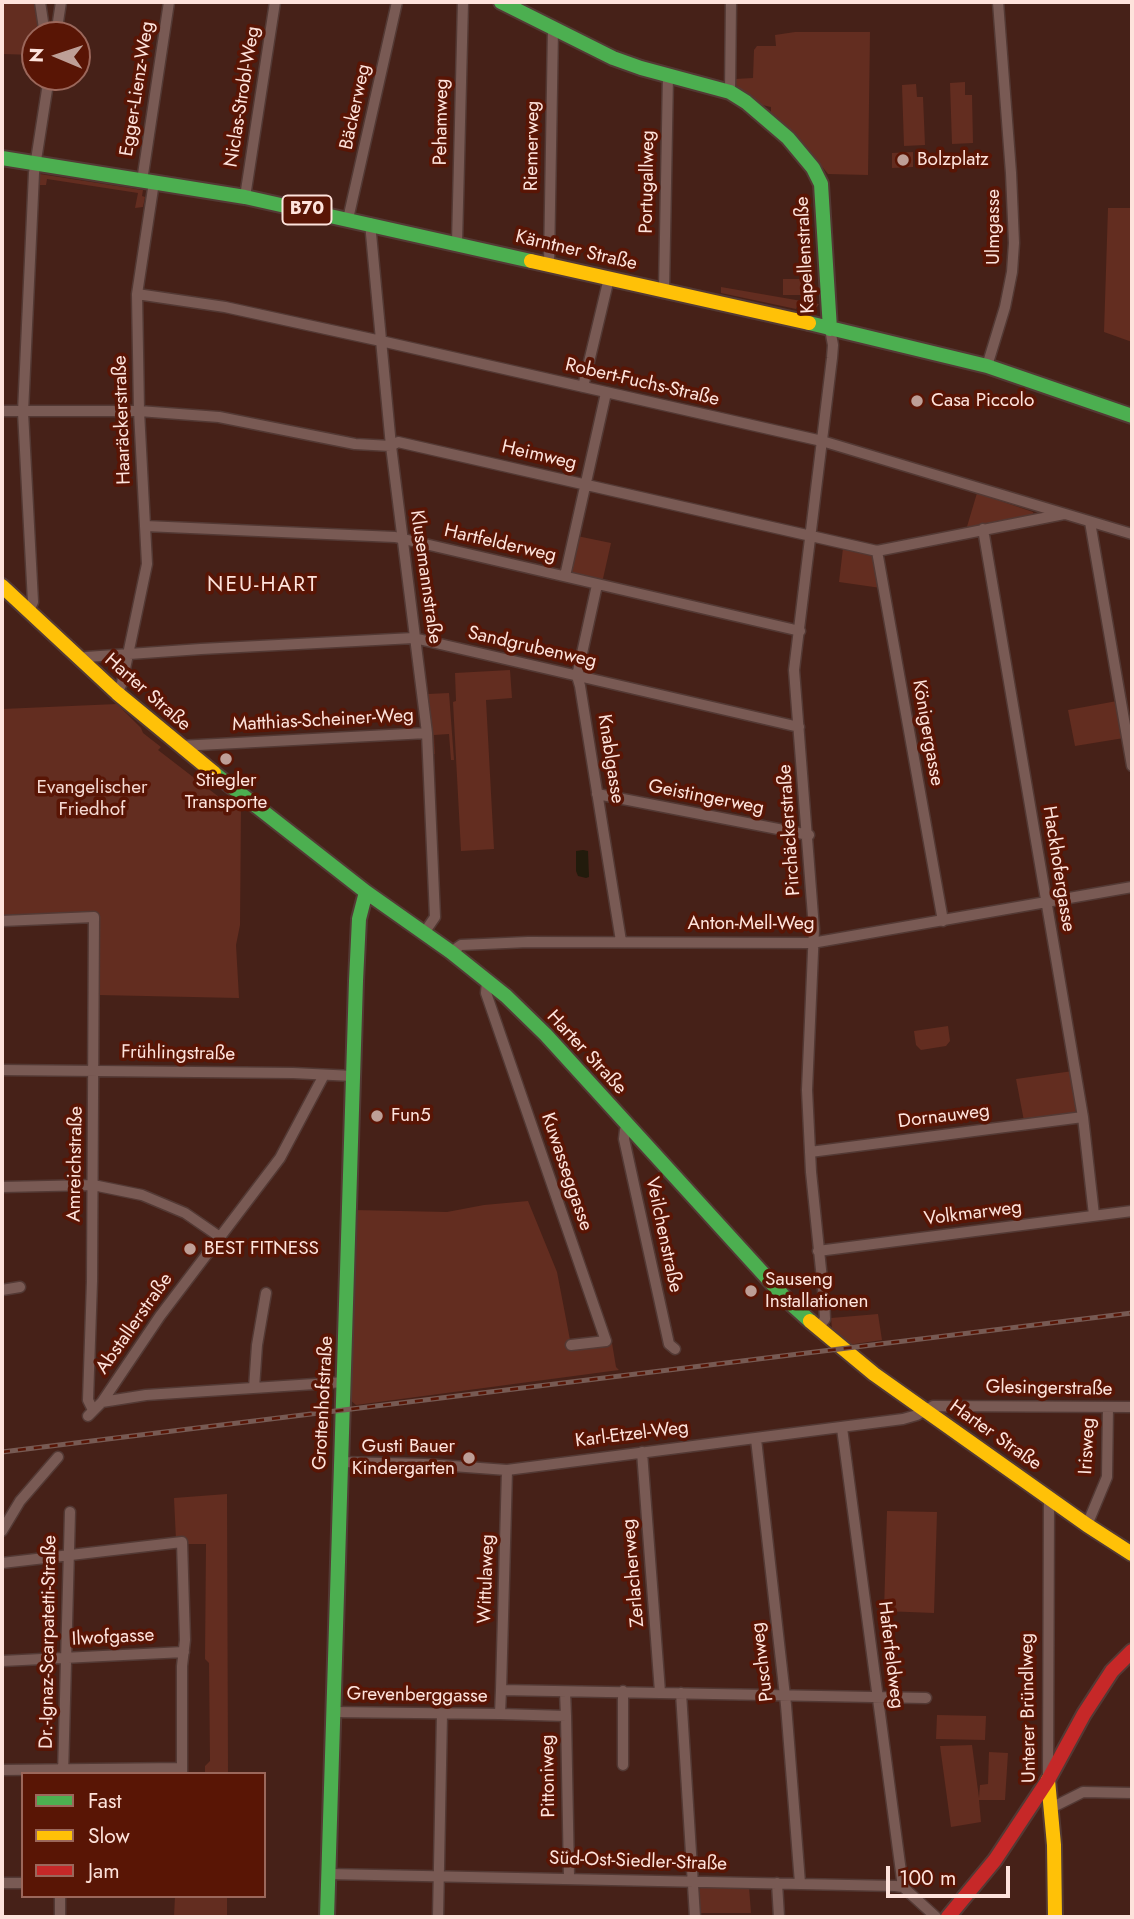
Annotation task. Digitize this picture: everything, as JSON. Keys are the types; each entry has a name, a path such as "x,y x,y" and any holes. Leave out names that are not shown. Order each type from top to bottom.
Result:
{"main road":[{"name":"Kapellenstraße","path":"501,2 611,58 730,92 746,102 788,138 818,176 824,210 830,329"},
{"name":"Kärntner Straße","path":"2,158 245,197 664,290 987,366 1132,416"},
{"name":"Harter Straße","path":"4,593 29,611 179,746 366,892 487,980 546,1035 755,1266 818,1328 874,1374 1132,1554"},
{"name":"Grottenhofstraße","path":"327,1917 353,1076 359,919 366,892"},
{"path":"948,1917 995,1860 1048,1780 1084,1714 1112,1671 1132,1651"},
{"name":"Unterer Bründlweg","path":"1048,1780 1054,1845 1055,1917"}],"street":[{"path":"40,2 43,21"},
{"path":"58,21 61,2"},
{"name":"Egger-Lienz-Weg","path":"148,182 169,2"},
{"name":"Niclas-Strobl-Weg","path":"245,197 275,2"},
{"name":"Bäckerweg","path":"348,219 397,2"},
{"name":"Pehamweg","path":"457,243 463,2"},
{"path":"730,92 731,2"},
{"name":"Ulmgasse","path":"987,366 1005,307 1014,243 998,2"},
{"name":"Riemerweg","path":"549,264 553,29"},
{"name":"Portugallweg","path":"664,290 668,75"},
{"path":"29,611 33,602 23,412 35,163 48,91"},
{"name":"Haaräckerstraße","path":"117,693 122,683 147,564 139,411 137,294 148,182"},
{"name":"Klusemannstraße","path":"370,223 391,446 427,733 435,918 424,933"},
{"path":"583,387 609,278"},
{"name":"Robert-Fuchs-Straße","path":"137,294 225,307 822,441 1132,534"},
{"name":"Pirchäckerstraße","path":"818,1328 824,1322 825,1315 810,1152 807,1054 814,929 809,835 794,670 833,345 830,329"},
{"path":"565,576 606,393"},
{"name":"Heimweg","path":"2,411 139,411 219,417 355,444 391,446 398,442 877,551 1064,514"},
{"path":"1090,522 1132,766"},
{"name":"Hartfelderweg","path":"145,527 395,537 800,631"},
{"name":"Hackhofergasse","path":"983,529 1083,1117 1094,1215"},
{"name":"Königergasse","path":"877,551 943,921"},
{"name":"Knablgasse","path":"597,585 576,676 580,686 621,941"},
{"name":"Sandgrubenweg","path":"128,655 414,638 799,727"},
{"path":"80,659 128,655"},
{"name":"Matthias-Scheiner-Weg","path":"179,746 427,733"},
{"name":"Geistingerweg","path":"597,794 809,835"},
{"name":"Anton-Mell-Weg","path":"451,952 461,945 621,941 812,943 1132,887"},
{"name":"Amreichstraße","path":"2,921 94,918 93,1185 88,1400 91,1413"},
{"name":"Kuwasseggasse","path":"487,980 486,993 606,1341 572,1345"},
{"name":"Frühlingstraße","path":"2,1070 353,1076"},
{"name":"Abstallerstraße","path":"91,1413 102,1402 160,1316 280,1158 324,1075"},
{"name":"Dornauweg","path":"810,1152 1083,1117"},
{"name":"Veilchenstraße","path":"627,1126 624,1139 669,1343 675,1349"},
{"path":"2,1186 93,1185 142,1195 185,1213 220,1237"},
{"name":"Volkmarweg","path":"818,1251 1132,1211"},
{"path":"2,1290 20,1287"},
{"path":"254,1388 257,1345 266,1293"},
{"path":"102,1402 146,1395 345,1382"},
{"name":"Glesingerstraße","path":"925,1410 933,1406 1132,1408"},
{"name":"Irisweg","path":"1087,1525 1107,1477 1108,1407"},
{"name":"Karl-Etzel-Weg","path":"340,1462 508,1470 842,1428 903,1419 925,1410"},
{"name":"Haferfeldweg","path":"842,1428 903,1887"},
{"name":"Puschweg","path":"756,1439 785,1695 800,1883"},
{"name":"Zerlacherweg","path":"642,1452 660,1692"},
{"path":"2,1531 20,1501 58,1457"},
{"name":"Wittulaweg","path":"501,1690 508,1470"},
{"name":"Unterer Bründlweg","path":"1048,1780 1049,1498"},
{"name":"Dr.-Ignaz-Scarpatetti-Straße","path":"63,1771 70,1512"},
{"path":"2,1563 181,1542 184,1652 182,1771 2,1770"},
{"name":"Ilwofgasse","path":"2,1661 184,1652"},
{"name":"Grevenberggasse","path":"500,1714 501,1690 926,1698"},
{"path":"623,1691 623,1765"},
{"path":"565,1692 566,1716"},
{"path":"681,1693 695,1917"},
{"name":"Grevenberggasse","path":"332,1712 566,1716"},
{"path":"439,1917 442,1714"},
{"name":"Pittoniweg","path":"566,1716 569,1877"},
{"path":"1051,1808 1083,1793 1132,1793"},
{"name":"Süd-Ost-Siedler-Straße","path":"328,1874 569,1877 903,1887"},
{"path":"2,1883 21,1883"},
{"path":"777,1883 779,1917"},
{"path":"903,1887 936,1917"},
{"path":"60,1898 60,1917"}],"green space":[{"path":"2,2 38,2 40,21 21,21 21,55 2,54"},
{"path":"795,32 870,32 868,175 828,174 800,139 771,114 771,107 762,105 736,86 735,79 753,78 754,50 757,46 776,46 775,35"},
{"path":"965,82 965,95 972,95 973,143 952,144 950,83"},
{"path":"916,84 917,97 923,97 925,145 904,146 902,85"},
{"name":"Bolzplatz","path":"913,152 913,167 892,168 892,153"},
{"path":"40,174 143,190 143,207 135,208 138,193 47,179 46,185 39,185 38,199 38,176"},
{"path":"1108,208 1132,208 1132,342 1104,332"},
{"path":"783,279 811,279 810,295 783,295"},
{"path":"721,287 819,304 817,307 798,304 796,309 721,293"},
{"path":"977,493 1033,512 1034,516 966,530"},
{"path":"577,536 611,543 602,583 571,574"},
{"path":"843,548 872,555 876,559 881,588 839,582"},
{"path":"510,670 512,698 486,700 494,849 461,851 453,702 456,701 455,673"},
{"path":"449,693 454,760 451,760 449,734 434,735 433,754 428,694"},
{"path":"1117,701 1124,738 1075,746 1068,710"},
{"name":"Evangelischer Friedhof","path":"117,704 143,733 161,747 158,750 219,797 232,797 241,806 240,925 236,945 239,998 98,995 90,915 2,916 2,709"},
{"path":"948,1026 950,1041 946,1046 921,1050 916,1045 914,1031"},
{"path":"1073,1071 1076,1113 1024,1121 1016,1079"},
{"path":"528,1201 557,1272 571,1345 612,1343 616,1367 619,1370 356,1405 349,1399 354,1210 447,1212"},
{"path":"878,1314 882,1340 848,1345 832,1329 831,1318"},
{"path":"227,1494 228,1772 205,1772 205,1766 210,1761 209,1663 205,1659 206,1544 183,1544 176,1540 174,1498"},
{"path":"887,1511 937,1512 934,1613 884,1611"},
{"path":"937,1715 986,1716 985,1740 936,1739"},
{"path":"972,1745 979,1798 980,1785 988,1784 989,1752 1008,1753 1005,1800 979,1800 981,1822 951,1827 940,1746"},
{"path":"703,1886 749,1887 751,1913 698,1913 697,1891"},
{"path":"175,1898 227,1898 227,1917 174,1917"}],"shaded area":[{"path":"576,851 588,851 589,877 586,878 578,876 576,871"}],"railway":[{"path":"2,1452 1132,1313"}],"traffic: fast":[{"path":"501,2 613,58 730,92 746,102 788,138 813,168 821,184 830,329"},
{"path":"2,158 245,197 531,261"},
{"path":"809,323 987,366 1132,416"},
{"path":"214,773 366,892 451,952 506,996 546,1035 789,1302 810,1321"},
{"path":"327,1917 356,981 359,919 366,892"}],"traffic: slow":[{"path":"531,261 809,323"},
{"path":"2,586 117,693 214,773"},
{"path":"810,1321 874,1374 1132,1554"},
{"path":"1048,1780 1054,1845 1055,1917"}],"traffic: jam":[{"path":"948,1917 995,1860 1048,1780 1084,1714 1112,1671 1132,1651"}],"place":[{"name":"Bolzplatz","path":"903,160"},
{"name":"Casa Piccolo","path":"917,401"},
{"name":"Stiegler Transporte","path":"226,759"},
{"name":"Fun5","path":"377,1116"},
{"name":"BEST FITNESS","path":"190,1249"},
{"name":"Sauseng Installationen","path":"751,1291"},
{"name":"Gusti Bauer Kindergarten","path":"469,1458"}],"district":[{"name":"NEU-HART","path":"263,586"}]}
